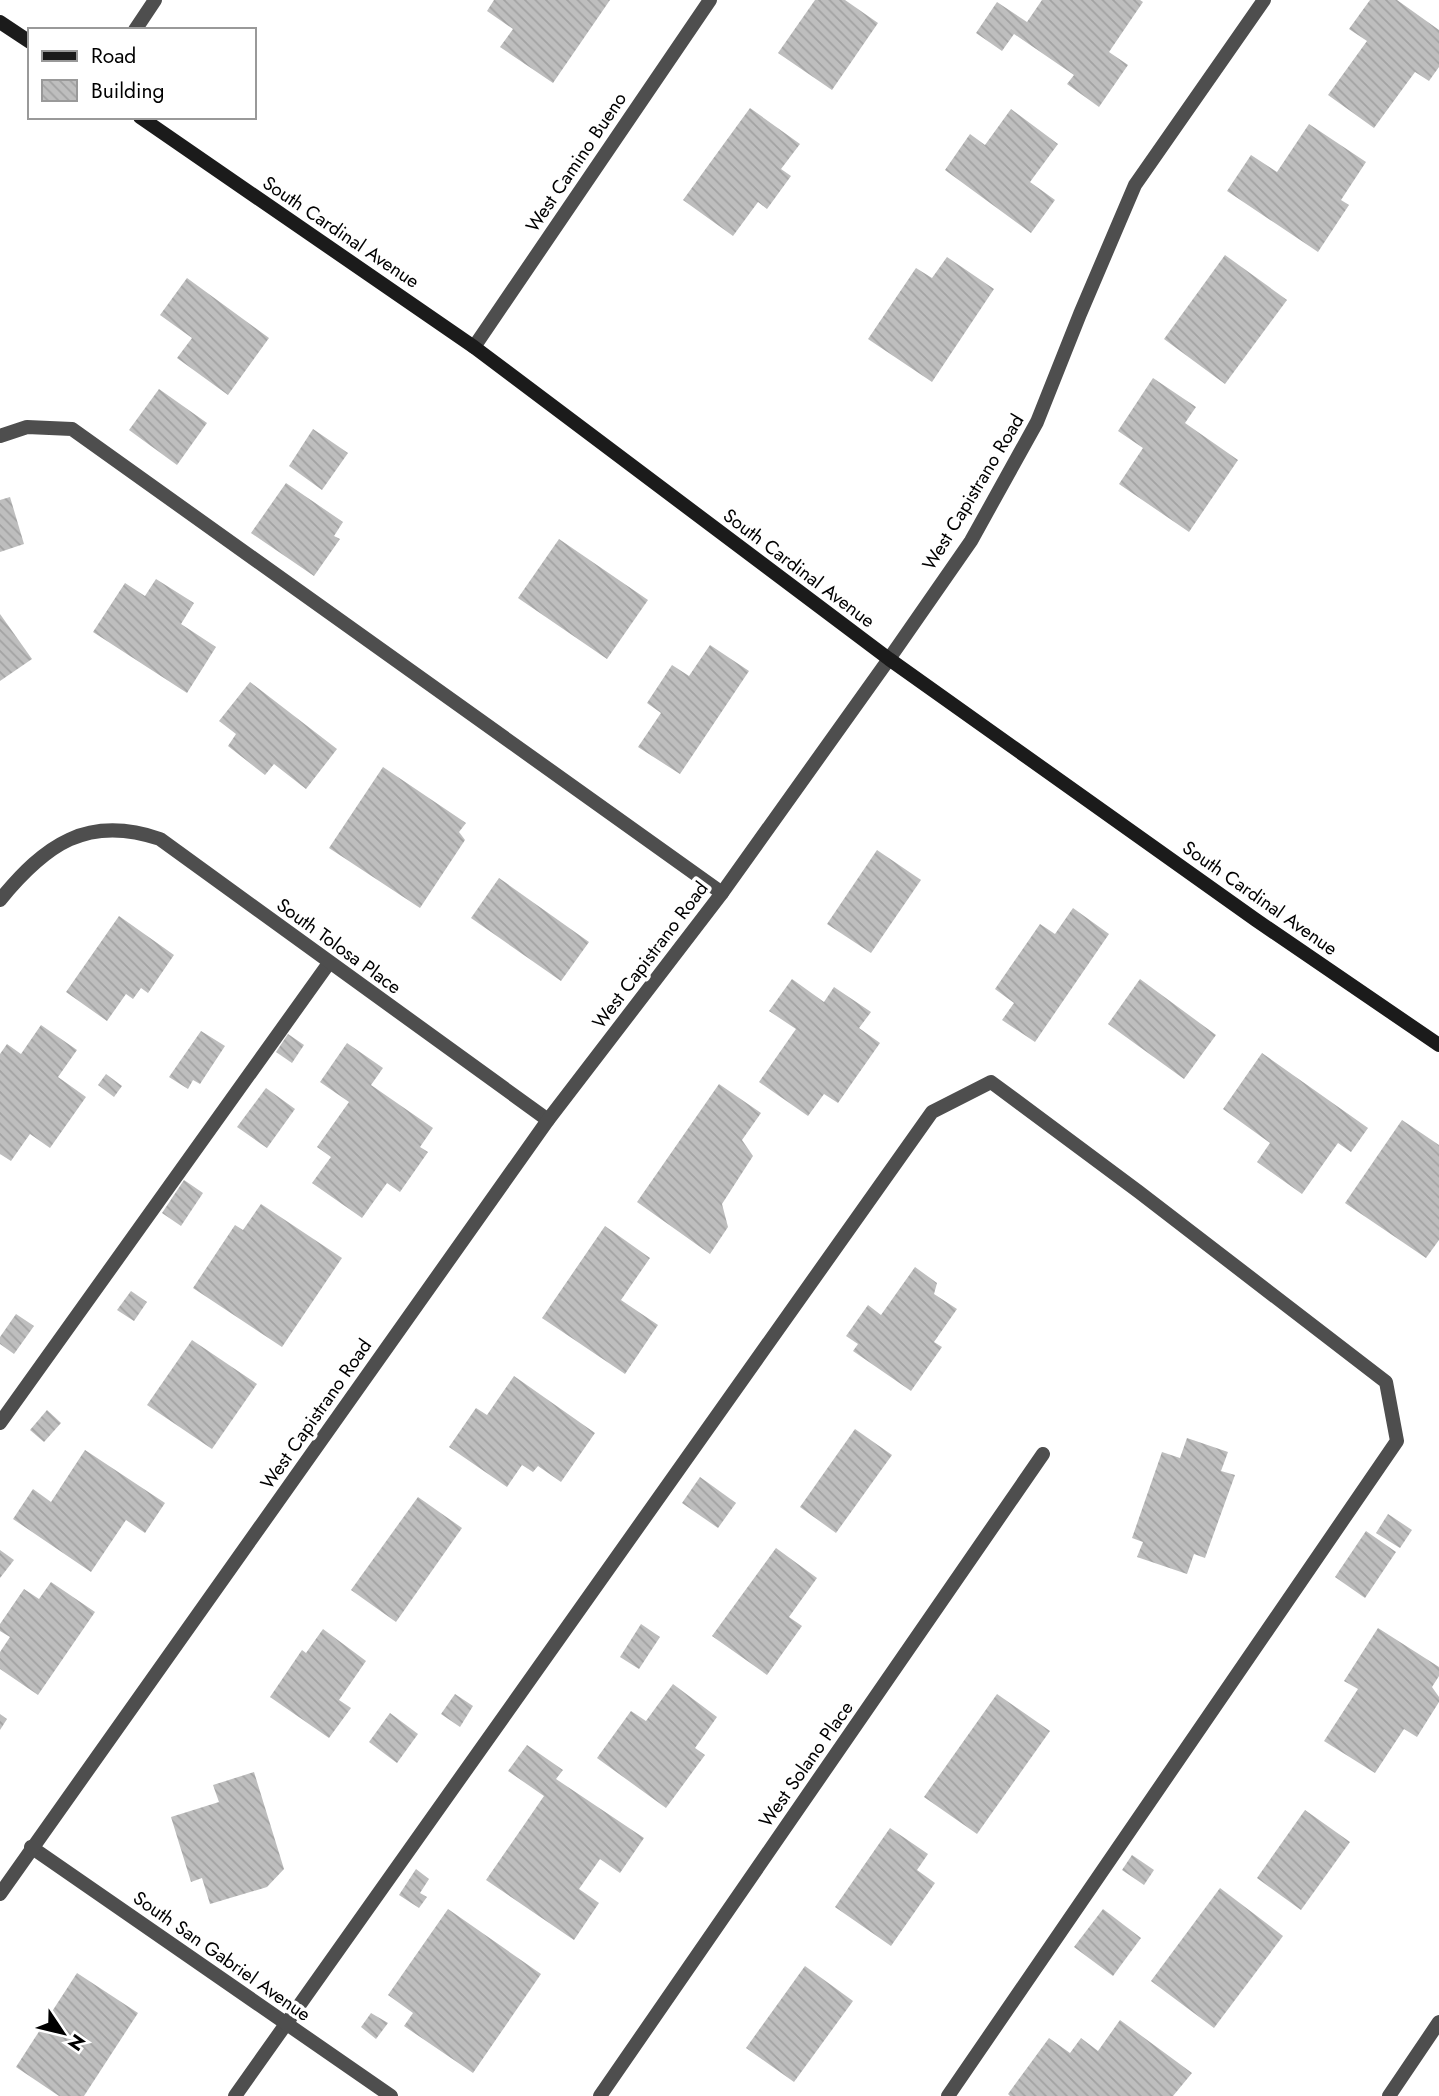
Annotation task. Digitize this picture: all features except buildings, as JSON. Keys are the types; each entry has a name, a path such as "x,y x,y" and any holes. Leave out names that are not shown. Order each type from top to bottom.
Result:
{"main road":[{"path":"0,22 28,41"},
{"name":"South Cardinal Avenue","path":"143,119 474,347 889,659 1256,920 1439,1045"}],"street":[{"path":"136,28 155,0"},
{"name":"West Camino Bueno","path":"474,347 710,0"},
{"name":"West Capistrano Road","path":"0,1894 548,1120 722,893 971,541 1037,422 1135,185 1264,0"},
{"path":"0,436 27,428 72,429 722,893"},
{"name":"South Tolosa Place","path":"0,900 22,873 49,851 79,834 116,830 138,831 160,839 548,1120"},
{"path":"0,1423 329,963"},
{"path":"235,2096 932,1112 990,1082 1386,1381 1397,1441 948,2096"},
{"name":"West Solano Place","path":"600,2096 1042,1454"},
{"name":"South San Gabriel Avenue","path":"31,1847 391,2096"},
{"path":"1389,2096 1439,2022"}]}
